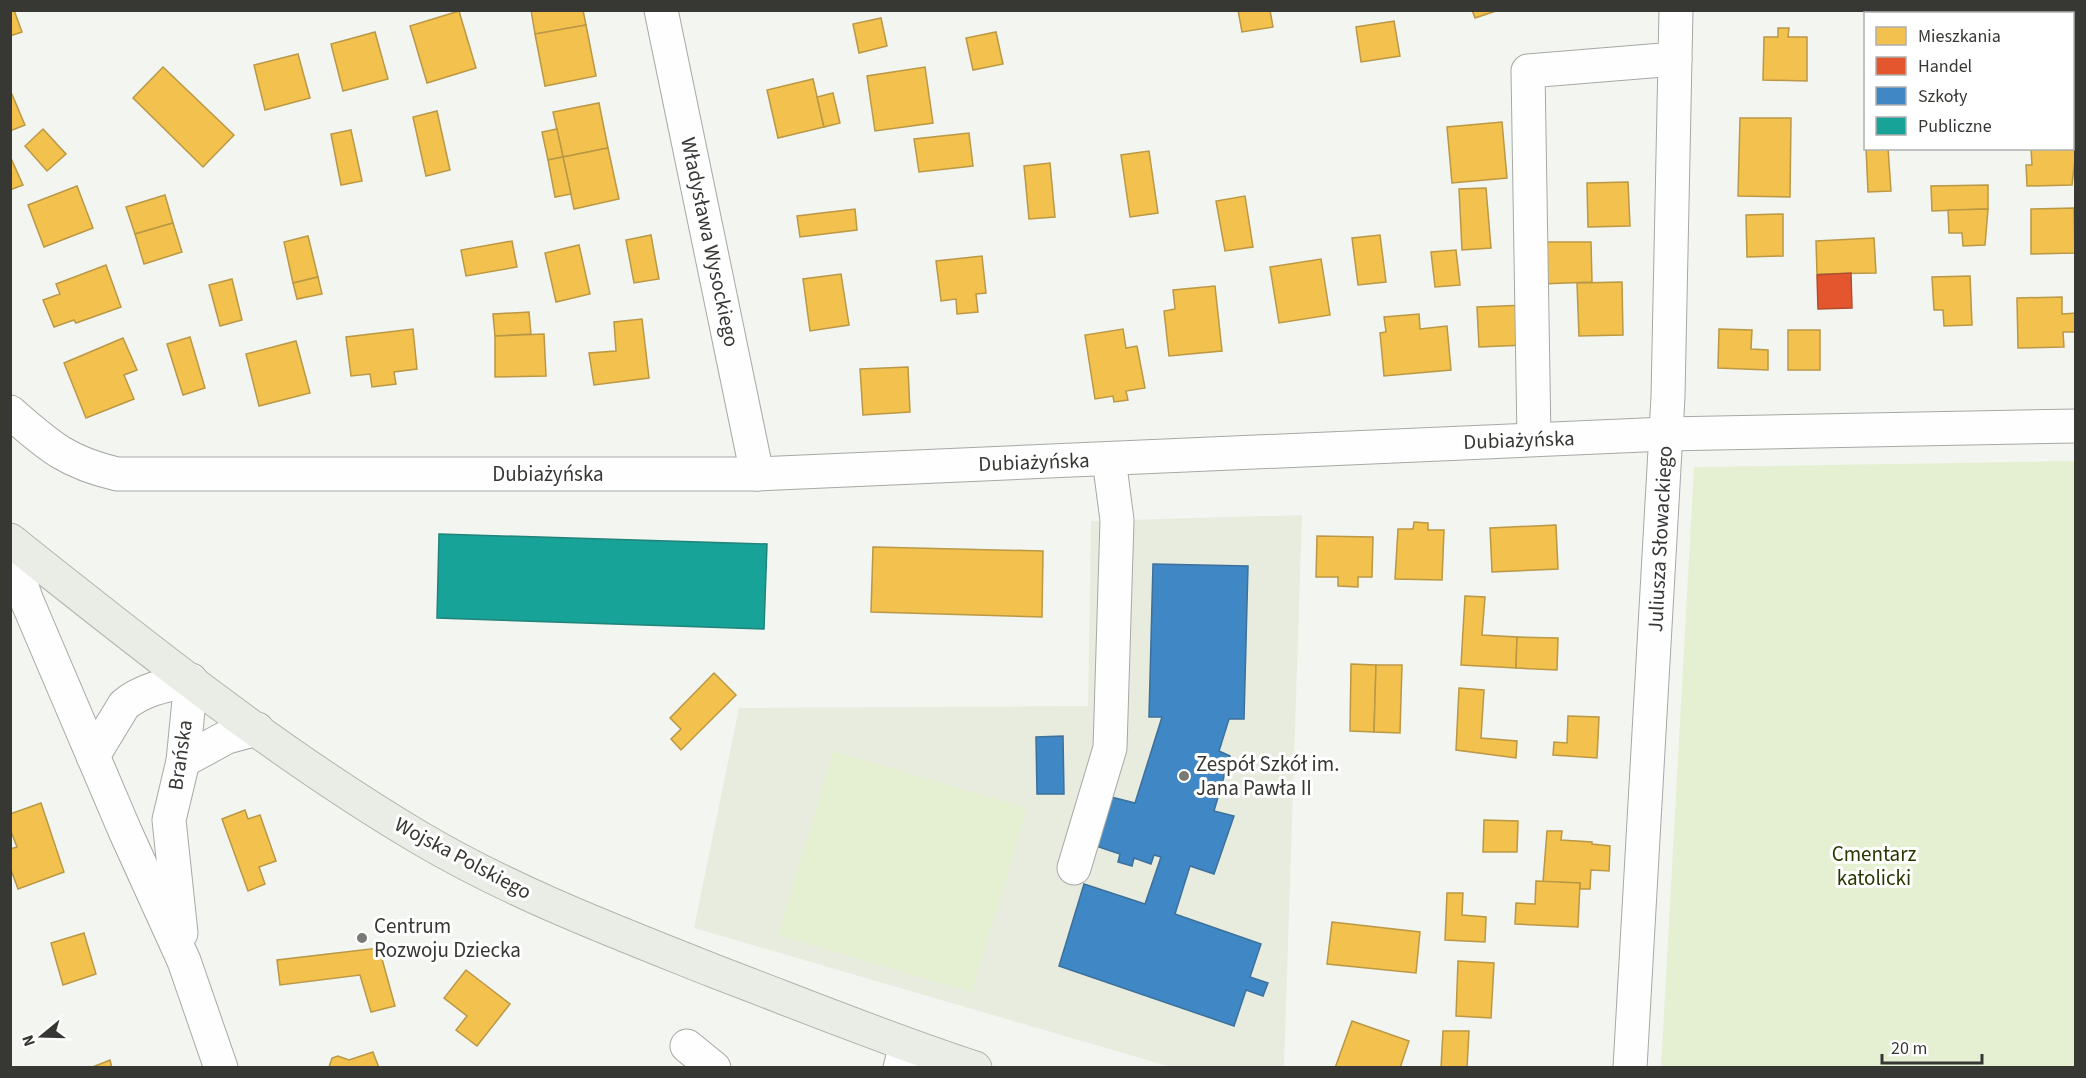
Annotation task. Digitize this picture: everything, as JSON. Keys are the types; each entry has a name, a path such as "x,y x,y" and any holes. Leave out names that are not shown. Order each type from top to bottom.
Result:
{"main road":[{"name":"Wojska Polskiego","path":"13,542 257,729 339,786 422,839 518,890 903,1056 975,1068"}],"street":[{"name":"Juliusza Słowackiego","path":"1630,1068 1666,434 1676,10"},
{"name":"Władysława Wysockiego","path":"662,11 757,474"},
{"path":"1534,439 1528,71 1675,59"},
{"name":"Dubiażyńska","path":"10,412 55,451 84,466 117,474 757,474 1666,434 2076,426"},
{"path":"1074,868 1110,748 1117,520 1109,459"},
{"name":"Brańska","path":"13,542 16,570 27,601 184,961 221,1068"},
{"path":"93,756 124,705 130,700 156,688 191,680"},
{"name":"Brańska","path":"184,961 169,820 183,761 191,680"},
{"path":"183,761 226,737 257,729"},
{"path":"687,1046 714,1068"}],"shaded area":[{"path":"1302,515 1284,1067 1171,1067 694,928 739,708 1088,706 1091,521"}],"green space":[{"name":"Cmentarz katolicki","path":"2075,461 2075,1067 1661,1067 1694,467"},
{"path":"833,751 1027,808 972,993 778,935"}],"building: Mieszkania":[{"path":"10,10 14,10 22,32 10,36"},
{"path":"531,10 583,10 586,25 535,34"},
{"path":"1238,10 1270,10 1273,27 1242,32"},
{"path":"1472,10 1499,10 1475,18"},
{"path":"2014,10 2060,10 2060,12 2014,12"},
{"path":"459,11 476,68 427,83 410,26"},
{"path":"881,18 887,46 859,53 853,24"},
{"path":"1394,21 1400,56 1361,62 1356,27"},
{"path":"586,25 596,76 545,86 535,34"},
{"path":"1778,28 1789,28 1788,37 1807,37 1807,81 1763,80 1764,37 1778,37"},
{"path":"375,32 388,79 343,91 331,44"},
{"path":"996,32 1003,64 973,70 966,38"},
{"path":"298,54 310,98 265,110 254,65"},
{"path":"163,67 234,135 203,167 133,98"},
{"path":"925,67 933,123 875,131 867,76"},
{"path":"813,79 824,127 778,138 767,90"},
{"path":"10,93 25,125 10,131"},
{"path":"833,93 840,123 824,127 817,97"},
{"path":"599,103 608,148 563,157 553,112"},
{"path":"437,111 450,170 426,176 413,117"},
{"path":"1740,118 1791,118 1790,197 1738,196"},
{"path":"1502,122 1507,178 1452,183 1447,127"},
{"path":"43,129 66,154 47,171 25,146"},
{"path":"557,129 563,157 548,160 542,132"},
{"path":"351,130 362,181 341,185 331,134"},
{"path":"969,133 973,166 919,172 914,139"},
{"path":"608,148 619,199 574,209 563,157"},
{"path":"1866,150 1888,150 1891,191 1868,192"},
{"path":"2031,150 2076,150 2072,185 2027,186 2026,165 2032,165"},
{"path":"1149,151 1158,213 1130,217 1121,155"},
{"path":"10,156 23,185 10,190"},
{"path":"563,157 571,194 555,197 548,160"},
{"path":"1050,163 1055,217 1029,219 1024,166"},
{"path":"1628,182 1630,226 1588,227 1587,183"},
{"path":"1988,185 1988,209 1932,211 1931,186"},
{"path":"77,186 93,228 44,247 28,205"},
{"path":"1486,188 1491,248 1462,250 1459,189"},
{"path":"165,195 173,223 135,234 126,207"},
{"path":"1245,196 1253,247 1225,251 1216,201"},
{"path":"2074,208 2075,253 2031,254 2031,209"},
{"path":"855,209 857,230 800,237 797,216"},
{"path":"1988,209 1985,245 1963,246 1962,233 1949,233 1948,210"},
{"path":"1783,214 1783,256 1747,257 1746,215"},
{"path":"173,223 182,252 144,264 135,234"},
{"path":"651,235 659,279 634,283 626,240"},
{"path":"1380,235 1386,282 1358,285 1352,238"},
{"path":"308,236 318,277 293,283 284,242"},
{"path":"1874,238 1876,273 1817,274 1816,241"},
{"path":"512,241 517,267 466,276 461,250"},
{"path":"1541,242 1591,242 1592,282 1541,284"},
{"path":"579,245 590,294 556,302 545,253"},
{"path":"1456,250 1460,285 1435,287 1431,252"},
{"path":"982,256 986,293 976,294 978,312 957,314 956,299 941,301 936,261"},
{"path":"1321,259 1330,315 1279,323 1270,267"},
{"path":"106,265 121,307 76,323 74,320 54,327 43,300 60,294 56,284"},
{"path":"841,274 849,325 810,331 803,279"},
{"path":"1970,276 1972,325 1944,326 1943,310 1934,310 1932,277"},
{"path":"318,277 322,294 297,299 293,283"},
{"path":"232,279 242,320 220,326 209,285"},
{"path":"1622,282 1623,335 1579,336 1577,283"},
{"path":"1215,286 1222,351 1169,356 1164,311 1175,309 1173,290"},
{"path":"2062,297 2062,314 2076,313 2076,332 2063,332 2064,347 2018,348 2017,298"},
{"path":"1525,305 1527,345 1479,347 1477,307"},
{"path":"529,312 531,334 495,336 493,314"},
{"path":"1419,314 1420,329 1447,326 1451,370 1384,376 1380,333 1386,332 1384,317"},
{"path":"642,319 649,378 594,385 589,353 616,351 614,322"},
{"path":"413,329 417,369 394,372 396,384 372,387 370,374 351,376 346,337"},
{"path":"1123,329 1126,348 1137,346 1145,388 1126,391 1128,400 1114,402 1113,396 1095,399 1085,335"},
{"path":"1719,329 1752,330 1751,349 1768,350 1768,370 1718,368"},
{"path":"1788,330 1820,330 1820,370 1788,370"},
{"path":"544,334 546,376 495,377 495,336"},
{"path":"190,337 205,388 183,395 167,344"},
{"path":"123,338 137,370 124,375 134,399 86,418 64,363"},
{"path":"296,341 310,393 259,406 246,354"},
{"path":"908,367 910,412 863,415 860,369"},
{"path":"1414,522 1428,523 1428,530 1444,530 1442,580 1395,579 1398,529 1413,529"},
{"path":"1556,525 1558,569 1492,572 1490,528"},
{"path":"1317,536 1373,537 1372,577 1358,577 1358,587 1338,586 1338,577 1316,577"},
{"path":"873,547 1043,551 1042,617 871,612"},
{"path":"1465,596 1485,597 1482,635 1517,637 1516,668 1461,665"},
{"path":"1517,637 1558,638 1557,670 1516,668"},
{"path":"1351,664 1376,665 1374,732 1350,731"},
{"path":"1376,665 1402,665 1400,733 1374,732"},
{"path":"714,673 736,695 681,750 671,739 681,729 670,718"},
{"path":"1459,688 1484,690 1481,738 1517,741 1516,758 1456,750"},
{"path":"1568,716 1599,717 1597,758 1553,755 1554,742 1567,743"},
{"path":"41,803 64,872 18,889 10,867 10,849 17,847 10,829 10,814"},
{"path":"245,810 248,819 260,815 276,861 259,867 265,884 248,891 222,819"},
{"path":"1484,820 1518,821 1517,852 1483,852"},
{"path":"1547,831 1562,831 1561,840 1610,846 1609,871 1591,870 1590,889 1580,889 1580,883 1543,882"},
{"path":"1536,881 1580,883 1578,927 1515,924 1516,903 1535,904"},
{"path":"1447,893 1463,893 1462,915 1486,917 1485,942 1445,940"},
{"path":"1332,922 1420,932 1416,973 1327,964"},
{"path":"84,933 96,974 63,985 51,943"},
{"path":"379,948 395,1006 371,1012 360,975 280,985 277,960"},
{"path":"1458,961 1494,963 1491,1018 1456,1016"},
{"path":"466,970 510,1004 477,1046 456,1030 467,1016 444,998"},
{"path":"1352,1021 1409,1041 1400,1068 1335,1068"},
{"path":"1443,1031 1469,1031 1467,1068 1441,1068"},
{"path":"373,1052 379,1068 329,1067 332,1058 338,1056 349,1060"},
{"path":"110,1060 112,1068 90,1068"}],"building: Handel":[{"path":"1851,273 1852,308 1818,309 1817,275"}],"building: Szkoły":[{"name":"Zespół Szkół im. Jana Pawła II","path":"1153,564 1248,566 1244,719 1229,719 1219,751 1230,756 1214,811 1234,816 1214,874 1190,866 1175,914 1261,944 1250,977 1268,983 1263,996 1246,990 1234,1026 1059,966 1084,884 1145,904 1161,857 1154,855 1151,864 1134,858 1132,866 1118,862 1120,854 1096,846 1111,797 1135,803 1162,717 1149,717"},
{"path":"1063,736 1064,794 1037,794 1036,737"}],"building: Publiczne":[{"path":"439,534 767,544 764,629 437,618"}],"place":[{"name":"Zespół Szkół im. Jana Pawła II","path":"1184,776"},
{"name":"Centrum Rozwoju Dziecka","path":"362,938"}]}
